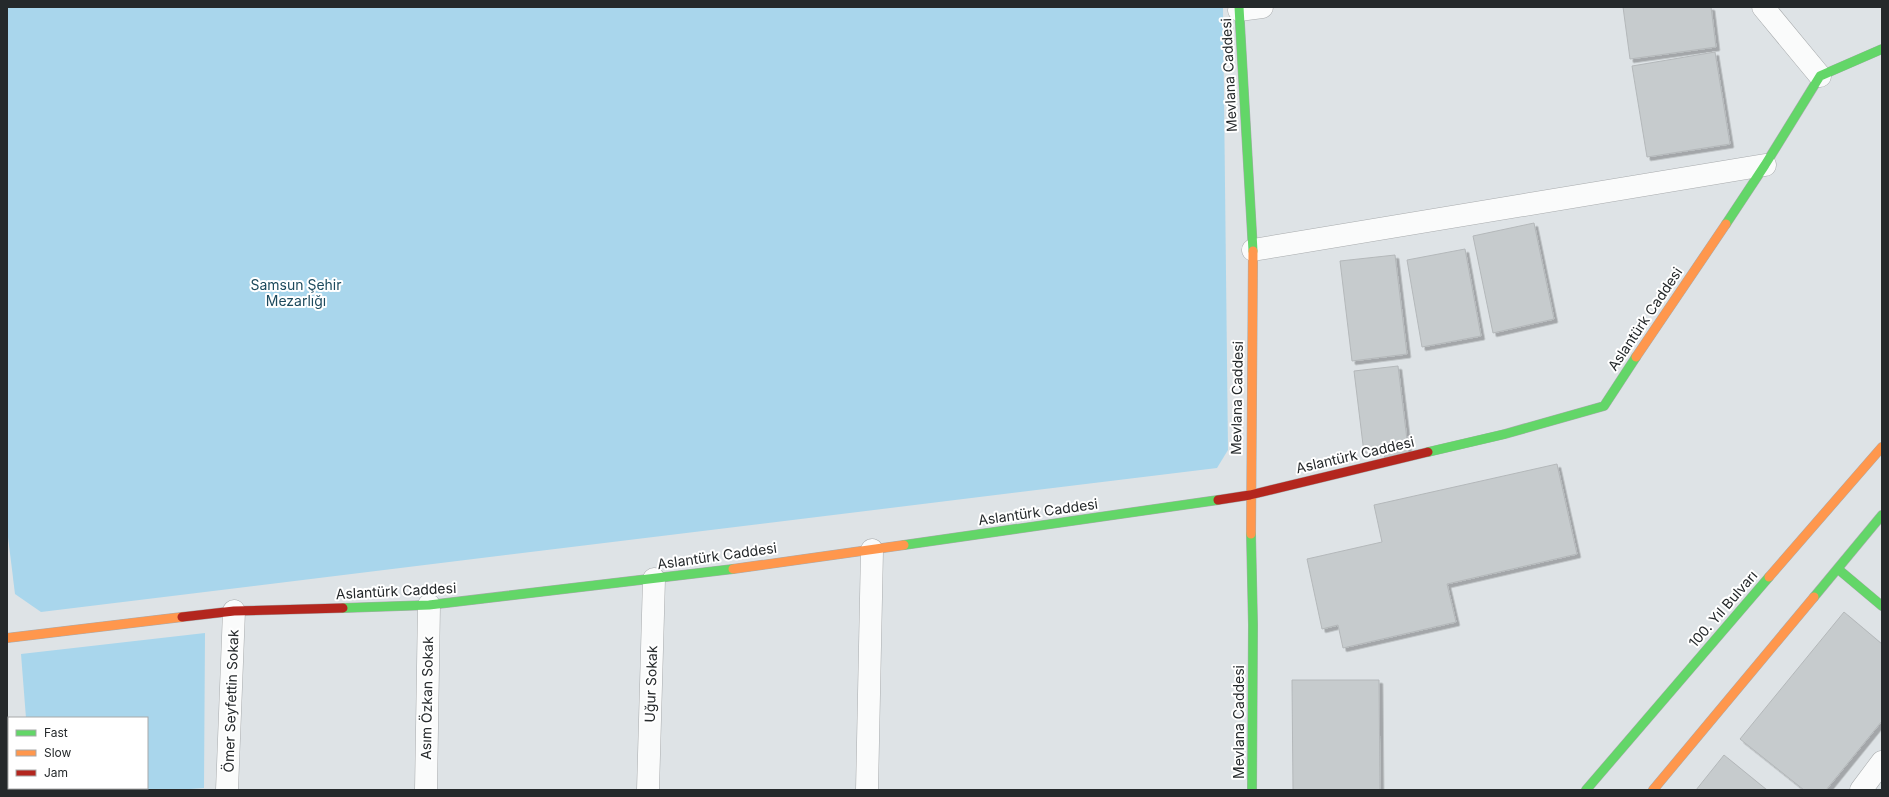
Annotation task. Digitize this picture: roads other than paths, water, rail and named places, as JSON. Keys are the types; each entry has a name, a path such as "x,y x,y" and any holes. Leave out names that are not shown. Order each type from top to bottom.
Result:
{"street":[{"path":"1239,9 1262,7"},
{"path":"1762,7 1820,76 1882,49"},
{"name":"Mevlana Caddesi","path":"1239,9 1253,250 1250,495 1253,625 1252,790"},
{"name":"Aslantürk Caddesi","path":"7,638 234,611 429,606 654,579 872,550 1250,495 1504,434 1604,406 1765,165 1820,76"},
{"path":"1253,250 1765,165"},
{"name":"100. Yıl Bulvarı","path":"1586,790 1882,447"},
{"path":"1654,790 1882,515"},
{"path":"867,790 872,550"},
{"path":"1838,569 1882,606"},
{"name":"Uğur Sokak","path":"648,790 654,579"},
{"name":"Asım Özkan Sokak","path":"426,790 429,606"},
{"name":"Ömer Seyfettin Sokak","path":"227,790 234,611"},
{"path":"1861,790 1882,762"}],"park label":[{"name":"Samsun Şehir Mezarlığı","path":"296,294"}]}
